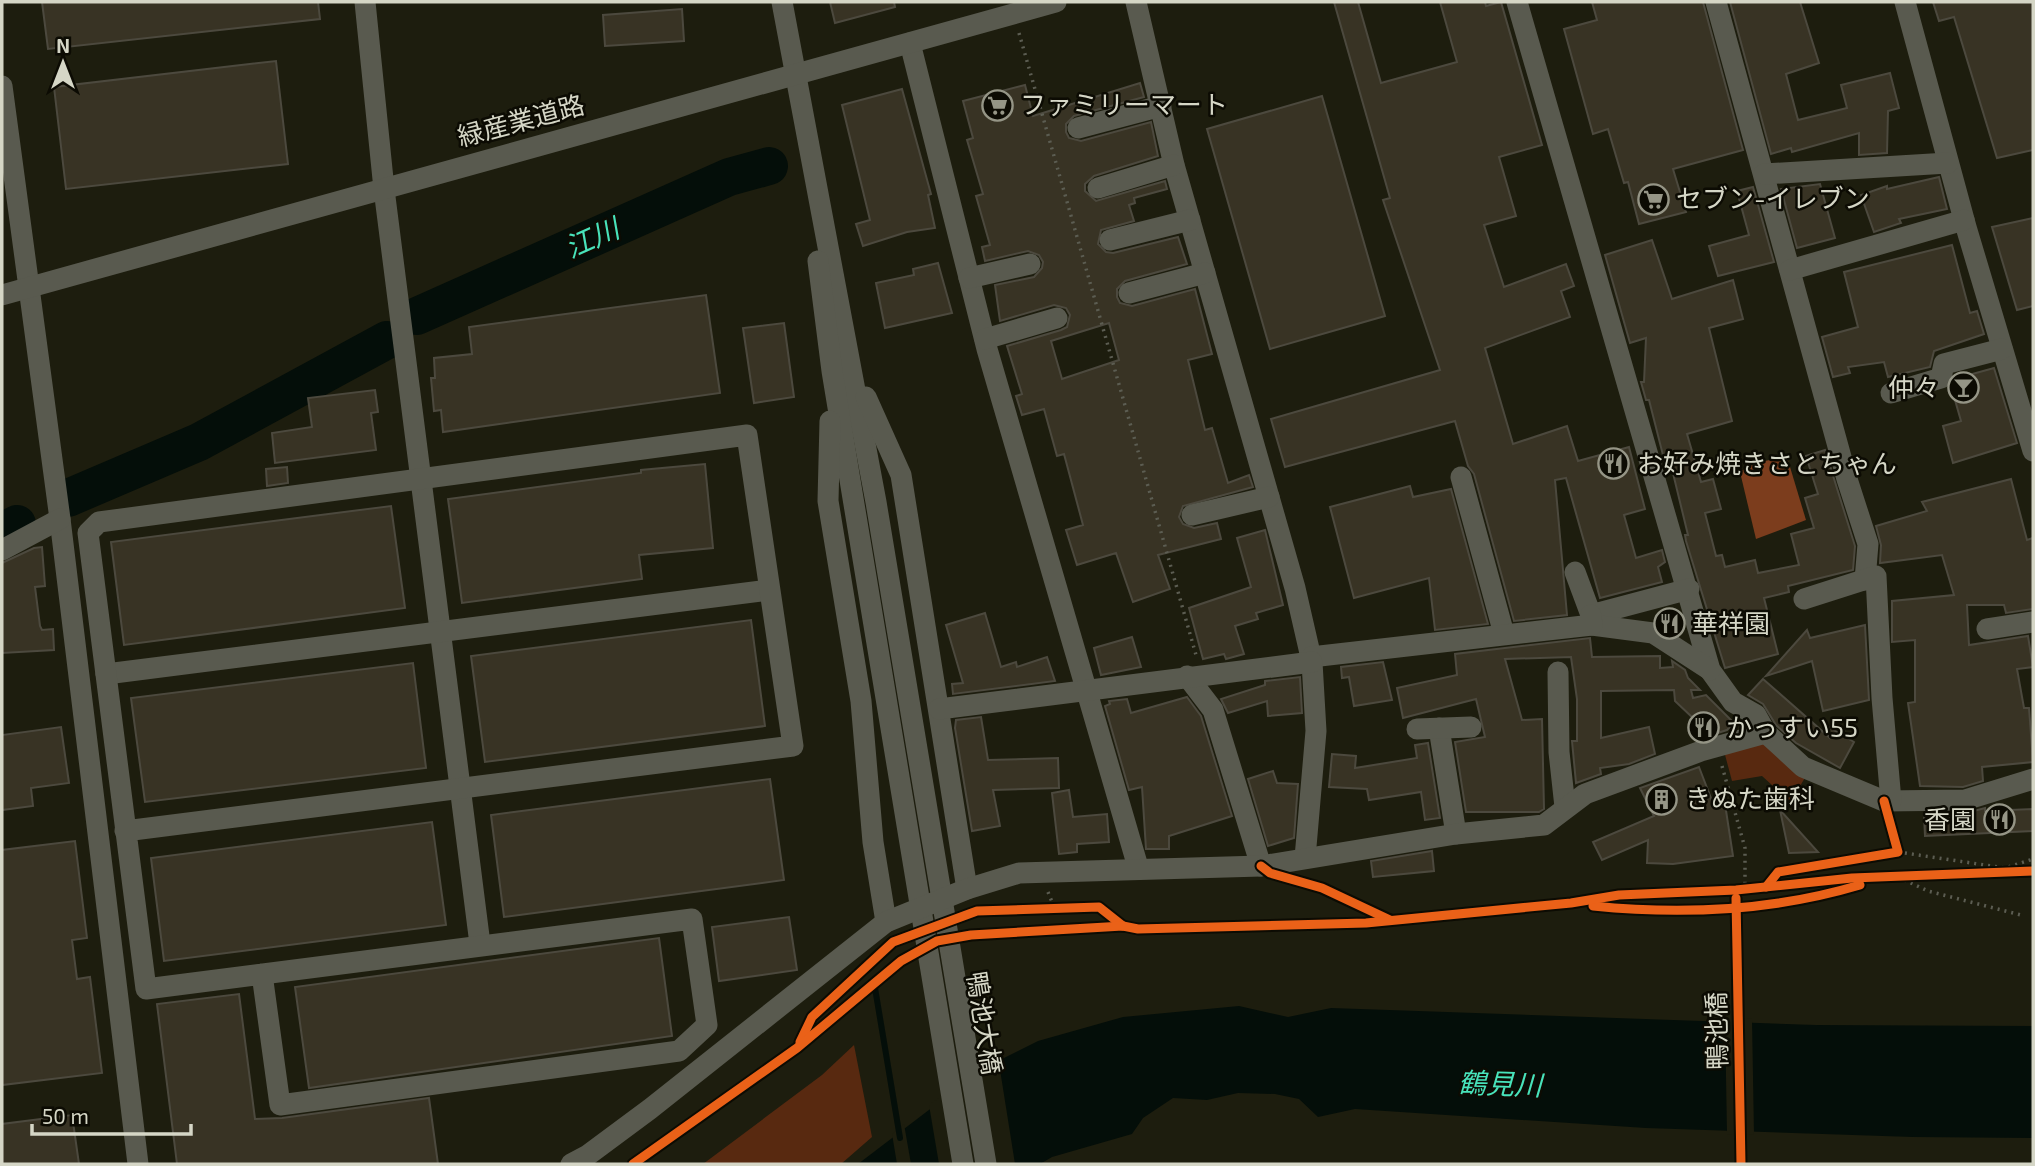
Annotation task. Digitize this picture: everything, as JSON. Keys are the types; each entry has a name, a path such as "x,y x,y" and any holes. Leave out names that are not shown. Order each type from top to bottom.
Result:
{"street":[{"path":"365,2 384,189 480,944"},
{"path":"782,2 842,369 828,501 862,701 873,842 886,922"},
{"name":"緑産業道路","path":"2,295 1056,2"},
{"path":"1136,2 1174,165 1269,497 1311,660 1316,731 1305,858"},
{"path":"1517,2 1689,589 1710,670 1733,702 1756,715 1766,733 1803,767 1884,801 1965,800 2033,779"},
{"path":"1716,2 1847,479 1868,544 1865,580"},
{"path":"1905,2 1964,220 2033,451"},
{"path":"909,43 985,339 1138,867"},
{"path":"2,86 60,519 138,1164"},
{"path":"1078,128 1161,106"},
{"path":"1764,174 1948,163"},
{"path":"1098,188 1174,165"},
{"path":"1111,240 1190,220"},
{"path":"1790,270 1964,220"},
{"path":"970,278 1030,264"},
{"path":"1129,293 1205,273"},
{"path":"985,339 1057,318"},
{"path":"1891,393 1941,378 1944,364 2003,349"},
{"path":"842,369 901,475 967,890"},
{"name":"鴨池大橋","path":"842,369 913,723 986,1164"},
{"name":"鴨池大橋","path":"842,369 889,727 962,1164"},
{"path":"125,831 793,747 747,435 99,522 88,533 125,831 146,989 480,944 692,919 707,1025 680,1051 279,1105 262,974"},
{"path":"1461,477 1503,635"},
{"path":"1192,515 1269,497"},
{"path":"2,550 60,519"},
{"path":"1576,572 1592,620"},
{"path":"1804,599 1876,576 1882,698 1891,801"},
{"path":"939,709 1503,635 1592,620 1689,589"},
{"path":"106,674 769,590"},
{"path":"1592,620 1653,633 1710,670"},
{"path":"1987,629 2033,622"},
{"path":"1559,672 1559,752 1565,807"},
{"path":"1194,675 1213,710 1261,866"},
{"path":"1417,729 1471,727"},
{"path":"1439,728 1456,834"},
{"path":"571,1164 589,1155 659,1102 886,922 967,890 1019,873 1138,867 1181,870 1261,866 1456,834 1544,825 1585,794 1766,733"}],"path":[{"path":"1013,14 1194,675"},
{"path":"1716,748 1745,848 1745,890"},
{"path":"1894,839 1898,852"},
{"path":"1884,854 1898,852 2005,868 2033,859"},
{"path":"1979,874 2033,871"},
{"path":"1894,878 1924,877"},
{"path":"1894,878 1928,891 2021,915"},
{"path":"1736,897 1736,890 1758,888"},
{"path":"1041,908 1053,905 1066,907"}],"shaded area":[{"path":"1787,457 1806,520 1756,539 1740,472 1753,463"},
{"path":"1762,739 1807,774 1791,802 1762,776 1732,781 1724,751"},
{"path":"854,1045 872,1137 841,1164 703,1164 822,1075"}],"water":[{"name":"鶴見川","path":"1239,1006 1288,1017 1331,1008 1816,1025 2033,1026 2033,1138 1913,1137 1646,1128 1355,1109 1318,1117 1299,1099 1275,1094 1238,1093 1207,1100 1173,1098 1143,1118 1132,1134 1052,1157 1040,1164 858,1164 984,1068 1038,1041 1123,1017"}],"pier":[{"path":"1725,1018 1752,1019 1754,1135 1727,1134"},
{"path":"998,1057 1015,1164 939,1164 929,1105"},
{"path":"904,1124 911,1164 897,1164 892,1134"}],"building":[{"path":"42,2 318,2 320,19 48,49"},
{"path":"830,2 894,2 895,7 835,23"},
{"path":"1334,2 1358,2 1381,83 1457,62 1440,2 1485,2 1486,6 1501,2 1542,145 1499,157 1516,216 1484,225 1504,287 1566,264 1574,286 1561,291 1570,317 1485,348 1513,444 1567,426 1578,461 1629,447 1645,509 1624,515 1636,558 1662,550 1665,562 1658,567 1662,582 1600,598 1566,478 1555,480 1567,615 1514,621 1474,474 1468,466 1455,421 1285,467 1271,419 1440,370 1383,200 1390,198"},
{"path":"1592,2 1703,2 1743,150 1673,169 1686,212 1639,224 1628,182 1624,183 1608,129 1593,134 1564,29 1597,20"},
{"path":"1730,2 1800,2 1819,63 1786,74 1798,120 1847,108 1841,85 1890,73 1899,108 1888,111 1887,153 1859,155 1859,133 1792,152 1791,148 1771,154"},
{"path":"1933,2 2033,2 2033,150 1997,158 1954,17 1939,21"},
{"path":"682,9 684,41 605,46 603,15"},
{"path":"276,61 288,164 66,189 54,87"},
{"path":"1140,83 1144,97 1074,116 1066,124 1066,132 1069,138 1081,141 1151,122 1158,156 1094,176 1085,184 1085,191 1096,201 1165,181 1167,189 1134,198 1135,203 1129,205 1134,221 1101,230 1098,244 1106,252 1113,253 1178,237 1187,264 1125,281 1117,289 1117,297 1120,303 1132,306 1195,289 1212,354 1188,360 1205,430 1212,428 1228,483 1249,475 1253,487 1183,506 1179,517 1183,524 1194,528 1217,523 1221,539 1158,555 1170,589 1133,602 1116,553 1077,565 1066,530 1083,525 1064,454 1057,456 1044,409 1022,415 1016,396 1022,394 1007,346 1061,330 1067,327 1070,315 1066,308 1054,305 1000,321 995,285 1034,277 1042,268 1043,262 1039,255 1028,251 985,261 982,247 990,245 976,196 983,194 967,140 973,138 963,101 1025,85 1033,116","holes":["1109,323 1119,360 1062,379 1051,341"]},
{"path":"902,89 931,194 928,195 935,228 907,232 863,246 856,224 870,220 842,105"},
{"path":"1322,96 1385,316 1270,349 1207,129"},
{"path":"1939,177 1947,209 1899,219 1901,223 1874,232 1861,195 1887,186 1887,189"},
{"path":"1820,184 1835,238 1797,248 1781,189"},
{"path":"1753,187 1774,262 1718,276 1709,246 1749,235 1737,191"},
{"path":"2033,218 2033,306 2017,310 1992,227"},
{"path":"1652,240 1672,299 1733,280 1743,319 1709,328 1732,421 1687,434 1701,482 1713,479 1721,509 1705,513 1716,556 1722,555 1725,567 1755,560 1758,573 1799,565 1791,534 1814,528 1805,498 1818,494 1806,456 1825,450 1855,546 1853,570 1788,586 1789,592 1764,598 1778,654 1725,668 1686,541 1685,535 1688,535 1671,465 1666,467 1649,400 1646,400 1641,382 1644,382 1646,338 1630,343 1605,255"},
{"path":"1952,245 1970,313 1977,311 1984,334 1934,351 1930,367 1888,377 1884,362 1848,367 1850,373 1833,377 1822,337 1858,327 1844,272"},
{"path":"938,263 952,313 885,328 876,283 914,275 913,269"},
{"path":"706,295 720,393 443,432 441,410 434,411 431,378 435,378 434,358 472,354 469,327"},
{"path":"784,323 794,397 754,403 743,328"},
{"path":"1994,368 2017,443 1953,463 1943,426 1961,421 1951,386 1954,379"},
{"path":"375,390 378,412 371,413 376,450 275,463 272,433 312,427 308,398"},
{"path":"705,464 713,548 639,555 642,579 462,603 448,499 641,473 641,470"},
{"path":"287,467 288,483 267,486 266,469"},
{"path":"2011,479 2027,540 2033,538 2033,609 2006,613 2004,605 1967,605 1969,645 2028,636 2033,667 2017,669 2024,708 2029,708 2033,762 1982,767 1983,781 1963,787 1920,786 1908,703 1915,702 1915,640 1892,642 1892,601 1954,595 1942,555 1880,563 1881,545 1876,526 1927,511 1922,502"},
{"path":"1410,486 1413,497 1451,489 1488,624 1435,630 1429,578 1354,598 1330,507"},
{"path":"391,506 405,608 124,645 111,542"},
{"path":"1265,530 1283,605 1256,613 1258,619 1235,626 1244,654 1226,659 1224,654 1203,659 1189,608 1251,587 1237,538"},
{"path":"42,547 45,586 35,587 40,626 42,630 53,629 54,650 2,653 2,563"},
{"path":"985,613 1001,667 1016,662 1017,667 1047,657 1055,681 953,694 952,684 963,683 946,625"},
{"path":"751,620 765,726 485,762 471,656"},
{"path":"1865,625 1869,700 1823,711 1812,661 1766,676 1807,630 1810,638"},
{"path":"1132,637 1141,667 1101,675 1094,648"},
{"path":"1590,638 1592,657 1660,656 1660,668 1673,667 1672,661 1685,670 1688,678 1700,690 1691,690 1693,698 1706,695 1734,723 1727,730 1711,735 1675,701 1674,690 1601,691 1601,738 1649,727 1655,754 1629,764 1600,768 1601,774 1576,783 1572,741 1577,741 1577,699 1571,657 1505,659 1522,720 1542,719 1544,809 1539,812 1466,812 1455,742 1485,737 1476,699 1403,718 1397,688 1457,675 1455,654"},
{"path":"1383,662 1392,700 1354,706 1349,677 1342,678 1341,667"},
{"path":"413,663 426,768 145,802 131,698"},
{"path":"1300,677 1302,713 1268,716 1267,701 1228,713 1221,699 1265,685 1265,681"},
{"path":"1763,679 1829,737 1827,726 1854,742 1840,768 1796,743 1776,725 1763,704 1748,695"},
{"path":"1187,697 1201,716 1232,816 1169,836 1169,849 1146,849 1142,787 1129,790 1105,706 1110,704 1109,701 1127,699 1131,713"},
{"path":"981,717 988,760 1058,758 1059,788 993,790 1000,826 972,831 955,728 956,720"},
{"path":"61,727 69,783 31,788 33,806 2,810 2,735"},
{"path":"1428,743 1440,818 1425,820 1421,792 1369,800 1367,789 1329,787 1332,754 1356,756 1355,768 1417,758 1415,745"},
{"path":"1699,767 1714,806 1725,804 1733,856 1673,864 1647,863 1648,840 1602,860 1593,842 1654,816 1640,788"},
{"path":"1273,771 1277,783 1298,784 1294,838 1268,846 1248,779"},
{"path":"770,779 784,880 504,917 491,815"},
{"path":"1069,790 1073,817 1107,814 1109,842 1077,844 1077,852 1059,854 1052,793"},
{"path":"1985,808 1985,811 2033,809 2033,831 1925,836 1924,814 1966,813"},
{"path":"1780,810 1818,852 1789,853"},
{"path":"432,822 446,925 164,961 151,858"},
{"path":"75,841 87,938 72,940 77,979 90,977 102,1073 2,1085 2,850"},
{"path":"1432,851 1434,871 1373,877 1371,861"},
{"path":"789,917 797,970 719,981 712,927"},
{"path":"659,938 672,1036 309,1088 295,987"},
{"path":"239,994 255,1119 282,1118 429,1098 438,1164 177,1164 157,1004"},
{"path":"72,1115 79,1164 2,1164 2,1124"}],"waterway":[{"name":"江川","path":"417,316 729,177 769,166"},
{"name":"江川","path":"68,498 199,442 387,340"},
{"name":"江川","path":"2,532 17,524"},
{"path":"875,988 900,1138"}],"cycle path":[{"path":"1766,887 1778,872 1898,852 1884,801"},
{"path":"1261,866 1270,873 1322,888 1390,920"},
{"path":"633,1164 797,1048 901,961 937,941 971,935 1123,926 1138,929 1366,923 1571,903 1619,895 1736,890 1852,878 2033,871"},
{"path":"1593,906 1660,910 1727,909 1794,901 1860,885"},
{"name":"鴨池橋","path":"1736,898 1741,1164"},
{"path":"800,1042 812,1017 893,942 977,911 1099,907 1123,926"}],"place":[{"name":"ファミリーマート","path":"997,105"},
{"name":"セブン-イレブン","path":"1653,199"},
{"name":"仲々","path":"1963,388"},
{"name":"お好み焼きさとちゃん","path":"1614,464"},
{"name":"華祥園","path":"1669,624"},
{"name":"かっすい55","path":"1703,728"},
{"name":"きぬた歯科","path":"1662,799"},
{"name":"香園","path":"1999,820"}]}
